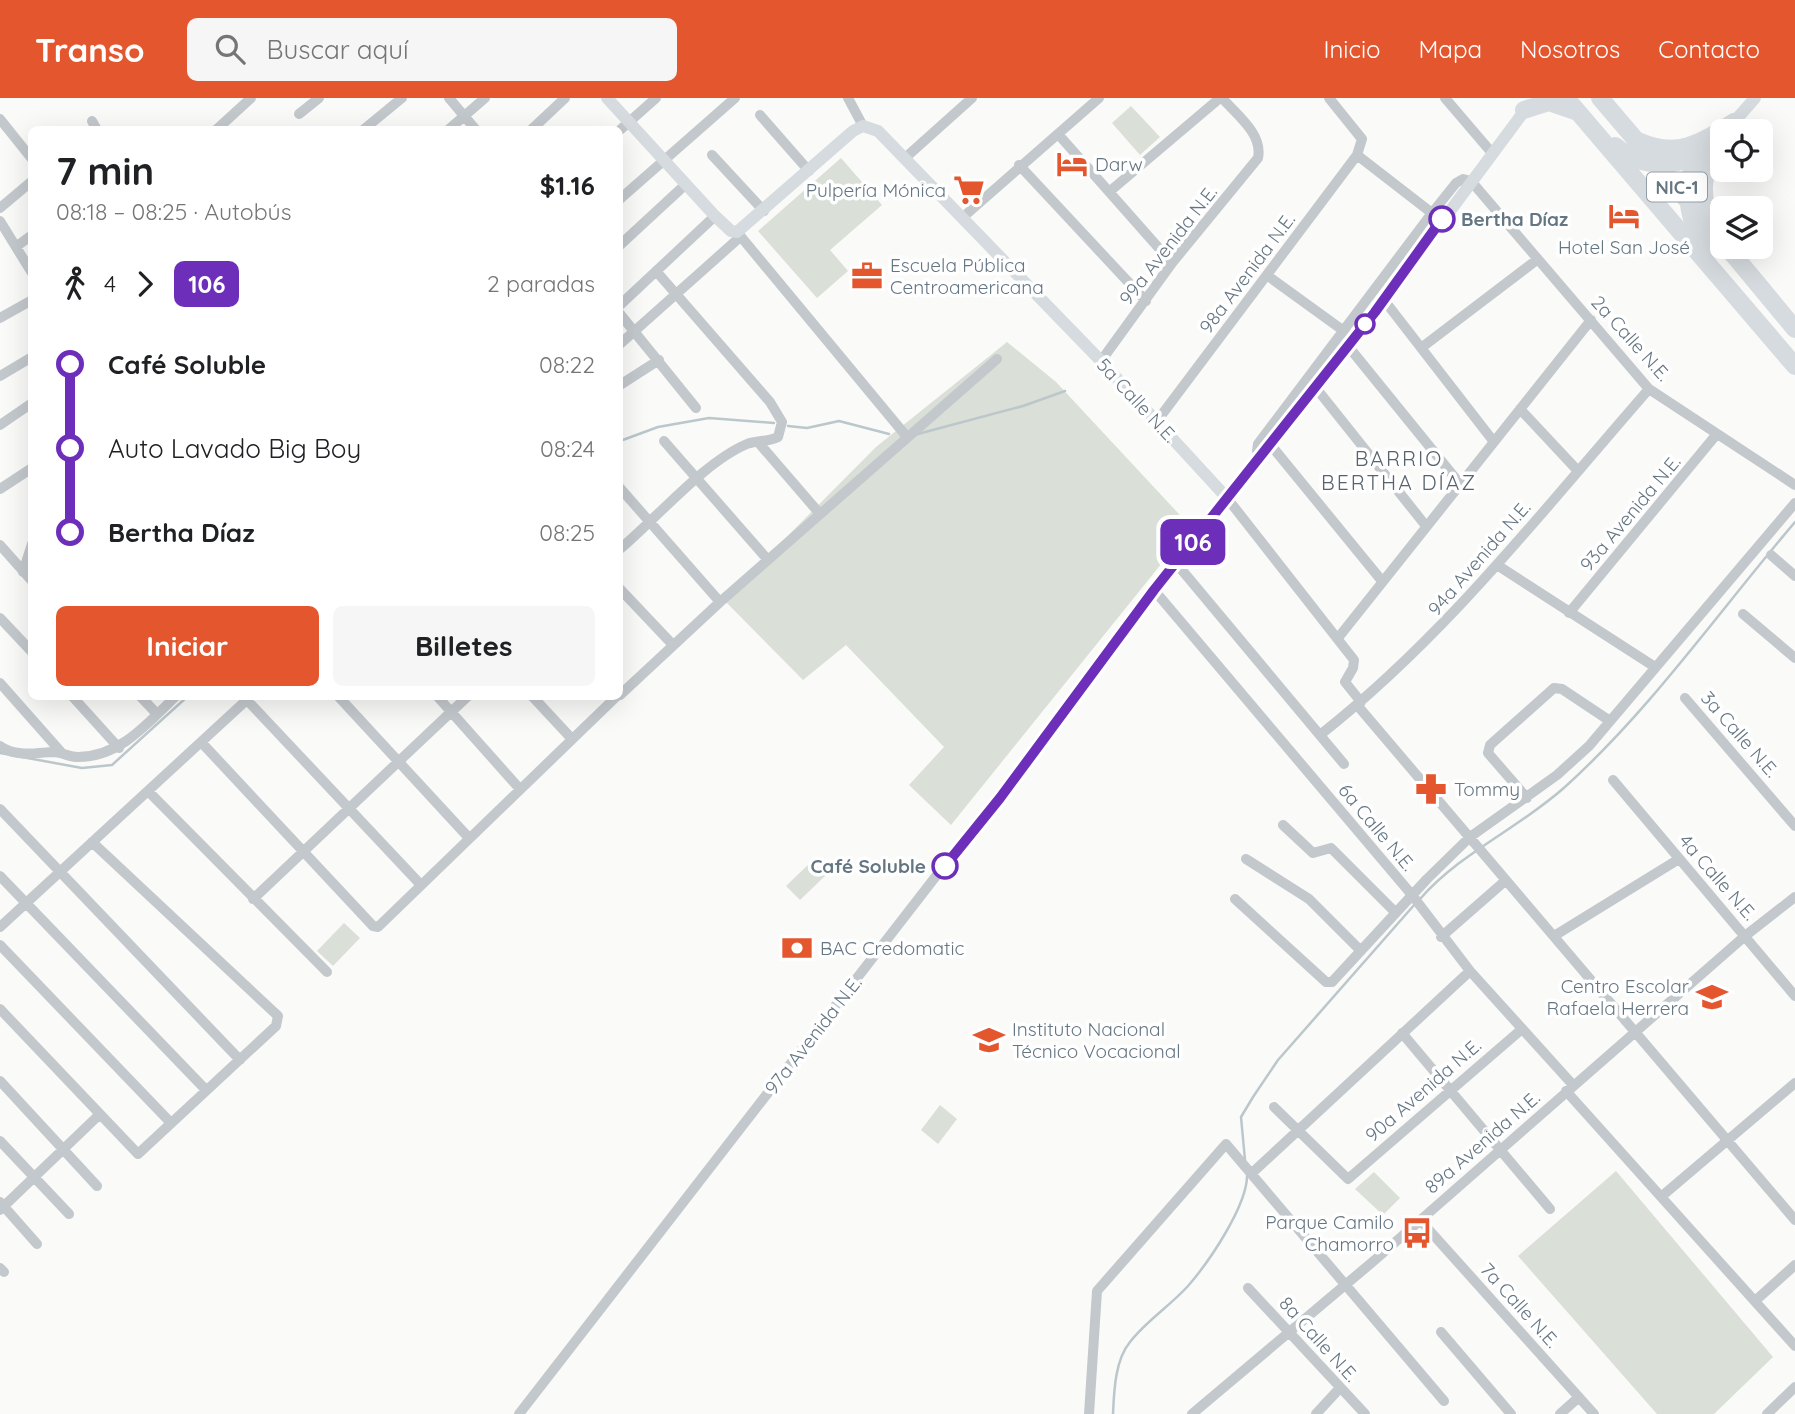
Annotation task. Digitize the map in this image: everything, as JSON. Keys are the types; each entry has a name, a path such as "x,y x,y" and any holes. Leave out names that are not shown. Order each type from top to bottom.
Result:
{"highway":[{"name":"NIC-1","path":"1566,98 1584,107 1726,286 1795,366"},
{"name":"NIC-1","path":"1600,98 1710,226"},
{"path":"1532,101 1584,107 1613,128 1657,149 1679,150 1710,139"},
{"path":"1584,107 1626,154 1657,164 1697,158"},
{"path":"1710,146 1697,158 1688,179 1688,199 1695,231 1726,286"},
{"path":"1710,160 1702,184 1705,205 1710,216"},
{"name":"NIC-1","path":"1737,259 1795,329"}],"street":[{"path":"220,126 251,98"},
{"path":"299,114 319,98"},
{"path":"368,126 402,98"},
{"path":"449,98 473,126"},
{"path":"453,126 485,98"},
{"path":"535,126 565,98"},
{"path":"607,98 624,126 664,161 730,231 738,235 907,437"},
{"path":"624,126 656,98"},
{"path":"623,196 735,98"},
{"path":"623,341 677,295 764,211 863,126 848,98"},
{"path":"905,158 972,98"},
{"path":"962,218 1019,165 1099,98"},
{"path":"1109,191 1221,98"},
{"name":"99a Avenida N.E.","path":"1101,361 1172,263 1258,158 1260,149 1256,137 1221,98"},
{"name":"98a Avenida N.E.","path":"1157,421 1357,155 1362,144 1359,134 1329,98"},
{"path":"1446,98 1492,153"},
{"path":"1736,119 1755,98"},
{"name":"97a Avenida N.E.","path":"519,1414 1000,798 1154,590 1316,388 1348,339 1384,300 1437,217 1471,181 1532,101"},
{"path":"760,115 809,171"},
{"path":"0,119 28,154"},
{"name":"5a Calle N.E.","path":"863,126 878,131 905,158 1101,361 1227,498 1354,662 1345,682 1359,704"},
{"path":"1058,134 1172,263"},
{"path":"712,155 764,211"},
{"path":"1260,456 1257,451 1258,444 1348,339 1437,217 1357,155"},
{"path":"1019,165 1146,301"},
{"name":"2a Calle N.E.","path":"1471,181 1649,389 1795,485"},
{"path":"0,208 28,184"},
{"path":"623,242 686,184"},
{"path":"623,301 715,216"},
{"path":"0,221 28,266"},
{"path":"17,246 28,238"},
{"path":"1421,348 1538,259"},
{"path":"623,546 695,479 747,444 778,437 782,422 779,414 656,271"},
{"path":"1268,276 1348,339 1460,484"},
{"path":"1384,300 1494,442"},
{"path":"0,318 28,302"},
{"path":"623,317 696,408"},
{"path":"1338,638 1591,320"},
{"path":"0,376 28,359"},
{"path":"623,690 997,359"},
{"path":"623,383 659,360"},
{"path":"1316,388 1426,526"},
{"name":"94a Avenida N.E.","path":"1320,735 1359,704 1447,622 1649,389"},
{"path":"0,425 28,407"},
{"path":"1520,409 1578,471"},
{"name":"93a Avenida N.E.","path":"1570,613 1716,435"},
{"path":"664,441 768,560"},
{"path":"758,442 820,514"},
{"path":"1270,444 1382,581"},
{"path":"0,489 28,471"},
{"path":"623,492 720,602"},
{"path":"1235,898 1328,983 1332,982 1412,895 1589,746 1795,503"},
{"path":"0,545 28,577"},
{"path":"1771,555 1795,576"},
{"path":"23,572 28,556"},
{"path":"1176,563 1344,764"},
{"path":"1497,565 1655,667"},
{"name":"6a Calle N.E.","path":"1154,590 1412,895 1441,937 1522,1029 1569,1088 1795,1346"},
{"path":"623,592 673,645"},
{"path":"1744,614 1795,658"},
{"path":"0,618 28,648"},
{"path":"0,683 61,752"},
{"path":"1527,798 1488,749 1553,689 1559,688 1610,721"},
{"name":"3a Calle N.E.","path":"1685,698 1795,826"},
{"path":"76,700 118,748"},
{"path":"144,700 157,714"},
{"path":"0,746 21,754 61,752 75,757 118,748 172,700"},
{"path":"0,927 247,700"},
{"path":"251,700 421,885"},
{"path":"342,700 469,838"},
{"path":"441,700 519,788"},
{"path":"253,899 464,700"},
{"path":"536,700 572,740"},
{"path":"201,742 373,926 384,923 519,788 613,700"},
{"path":"1359,704 1505,881 1795,1220"},
{"name":"4a Calle N.E.","path":"1613,780 1795,996"},
{"path":"148,791 327,972"},
{"path":"0,809 58,873 240,1060"},
{"path":"1283,825 1313,853 1331,848 1396,913"},
{"path":"0,1009 138,1154 276,1026 278,1016 92,842"},
{"path":"1246,859 1281,883 1296,888 1361,951"},
{"path":"1553,936 1679,859"},
{"path":"0,876 206,1090"},
{"path":"1441,937 1505,881"},
{"name":"89a Avenida N.E.","path":"1192,1414 1287,1331 1345,1285 1634,1031 1795,897"},
{"path":"0,945 171,1123"},
{"path":"1251,1174 1470,971"},
{"name":"90a Avenida N.E.","path":"1296,1131 1348,1179 1522,1029"},
{"path":"1402,1032 1549,1209"},
{"path":"0,1081 97,1185"},
{"path":"1662,1196 1795,1083"},
{"path":"1274,1108 1296,1131"},
{"path":"37,1244 1,1206 100,1114"},
{"path":"0,1141 69,1214"},
{"path":"1089,1414 1097,1291 1226,1144 1444,1401"},
{"name":"7a Calle N.E.","path":"1420,1220 1594,1414"},
{"path":"1755,1301 1795,1265"},
{"name":"8a Calle N.E.","path":"1248,1288 1365,1414"},
{"path":"1441,1332 1511,1414"},
{"path":"1316,1414 1339,1389"},
{"path":"1767,1414 1794,1391"},
{"path":"1560,1414 1578,1397"}],"shaded area":[{"path":"1131,106 1160,137 1140,155 1112,123"},
{"path":"841,158 882,205 830,250 848,271 817,298 758,231"},
{"path":"1007,342 1056,382 1191,527 951,825 909,785 944,747 846,645 803,680 724,600 876,447"},
{"path":"812,861 826,875 800,900 786,886"},
{"path":"344,923 360,938 333,966 317,951"},
{"path":"940,1105 957,1119 938,1144 921,1130"},
{"path":"1616,1171 1773,1357 1714,1414 1657,1414 1518,1256"},
{"path":"1374,1172 1400,1198 1383,1215 1355,1189"}],"waterway":[{"path":"914,435 1023,406 1065,391"},
{"path":"623,440 658,427 709,418 774,423"},
{"path":"788,426 807,428 839,421 889,434"},
{"path":"1420,899 1454,867 1548,801 1597,756 1656,691 1795,522"},
{"path":"0,753 82,768 112,765 184,700"},
{"path":"1245,1160 1241,1117 1253,1097 1278,1060 1415,904"},
{"path":"1113,1414 1116,1376 1125,1349 1143,1327 1188,1286 1206,1263 1234,1216 1246,1186 1247,1173"}],"bus line":[{"name":"106","path":"945,866 1000,798 1154,590 1375,312 1442,219"}],"place":[{"name":"Darw","path":"1072,164"},
{"name":"Pulpería Mónica","path":"969,190"},
{"name":"Hotel San José","path":"1624,216"},
{"name":"Bertha Díaz","path":"1442,219"},
{"name":"Escuela Pública Centroamericana","path":"867,276"},
{"name":"Tommy","path":"1431,789"},
{"name":"Café Soluble","path":"945,866"},
{"name":"BAC Credomatic","path":"797,948"},
{"name":"Centro Escolar Rafaela Herrera","path":"1712,997"},
{"name":"Instituto Nacional Técnico Vocacional","path":"989,1040"},
{"name":"Parque Camilo Chamorro","path":"1417,1233"}],"district":[{"name":"BARRIO BERTHA DÍAZ","path":"1399,470"}]}
